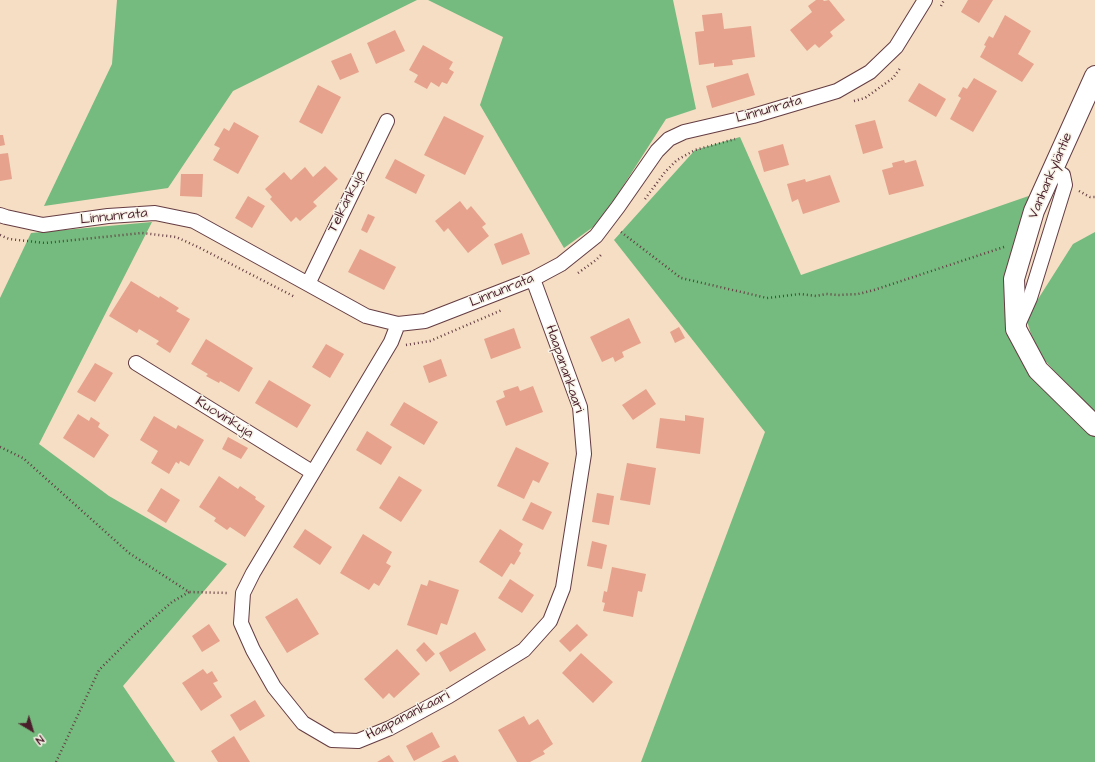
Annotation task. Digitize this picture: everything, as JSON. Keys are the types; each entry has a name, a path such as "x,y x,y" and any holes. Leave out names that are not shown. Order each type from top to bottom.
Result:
{"street":[{"name":"Linnunrata","path":"0,215 6,218 43,225 108,216 155,213 194,222 366,316 398,324 425,321 533,279 561,264 596,236 657,151 669,139 684,132 753,116 837,91 870,72 896,47 925,0"},
{"name":"Vanhankyläntie","path":"1016,329 1014,279 1034,211 1095,76"},
{"name":"Telkänkuja","path":"308,284 387,120"},
{"path":"1053,170 1063,175 1066,184 1030,298 1016,329 1038,370 1095,426"},
{"name":"Haapanankaari","path":"398,324 391,342 312,472 243,593 241,623 253,650 274,687 303,723 332,740 358,741 390,728 449,696 524,650 550,621 562,588 584,454 580,407 533,279"},
{"name":"Kuovinkuja","path":"136,363 312,472"}],"path":[{"path":"941,6 944,0"},
{"path":"850,103 864,98 893,78 901,66"},
{"path":"643,202 665,172 677,160 695,150 740,137"},
{"path":"617,236 626,226"},
{"path":"621,232 681,278 767,298 800,294 816,296 826,294 858,294 1013,244 1024,247"},
{"path":"0,235 9,239 45,243 142,233 176,237 300,300"},
{"path":"573,277 596,260 605,250"},
{"path":"391,342 408,345 430,341 502,310"},
{"path":"0,447 23,458 129,553 189,592"},
{"path":"56,762 99,670 135,634 172,602 189,592 243,593"}],"green space":[{"path":"117,0 417,0 233,91 168,188 44,206 112,64"},
{"path":"428,0 673,0 696,109 666,119 600,222 564,248 480,105 503,37"},
{"path":"740,137 801,275 1043,191 1014,279 1016,329 1095,423 1095,762 641,762 765,432 614,240 695,150"},
{"path":"152,222 39,444 109,496 227,564 123,686 175,762 0,762 0,298 31,233"},
{"path":"1095,232 1095,413 1060,378 1042,357 1031,334 1026,318 1073,244"}],"building":[{"path":"816,0 829,0 845,20 830,32 833,36 819,48 815,44 807,51 790,30 812,12 808,6"},
{"path":"968,0 993,0 979,23 961,12"},
{"path":"722,13 724,29 751,26 755,57 732,60 733,65 714,67 714,63 699,65 695,32 704,31 702,15"},
{"path":"1005,15 1031,31 1018,54 1034,64 1022,82 980,57 989,36 993,38"},
{"path":"395,30 405,51 376,64 367,43"},
{"path":"423,45 453,62 449,69 454,72 447,84 442,82 439,87 431,82 427,89 414,82 418,75 409,70"},
{"path":"351,53 359,72 340,80 331,61"},
{"path":"748,73 755,95 712,108 706,86"},
{"path":"974,78 997,91 973,132 950,119 961,98 958,96 963,87 967,89"},
{"path":"919,83 946,99 936,117 908,101"},
{"path":"318,85 341,97 322,134 299,122"},
{"path":"444,116 484,136 465,175 424,155"},
{"path":"875,120 883,148 863,154 855,125"},
{"path":"234,122 259,136 238,174 213,160 220,148 214,145 224,128 229,131"},
{"path":"0,135 3,135 5,145 0,146"},
{"path":"783,144 789,165 764,172 758,151"},
{"path":"8,153 12,179 0,181 0,154"},
{"path":"395,159 425,175 416,194 385,178"},
{"path":"904,160 905,163 916,160 924,186 889,195 882,170 893,167 892,163"},
{"path":"325,166 338,179 313,202 317,206 300,221 296,217 291,222 270,199 272,197 265,189 284,172 291,180 305,167 313,177"},
{"path":"181,174 203,174 202,197 180,196"},
{"path":"830,175 840,202 803,214 798,199 792,202 787,184 805,179 806,182"},
{"path":"248,196 265,206 252,228 235,218"},
{"path":"460,201 467,210 471,206 486,224 482,227 489,236 468,253 448,228 444,232 435,221"},
{"path":"368,214 375,217 367,233 361,230"},
{"path":"522,233 530,254 502,265 494,244"},
{"path":"360,249 396,267 384,290 348,272"},
{"path":"131,281 179,308 176,311 190,319 170,353 156,344 159,341 139,329 137,333 109,316"},
{"path":"629,318 641,343 622,352 624,357 615,362 613,357 602,362 590,337"},
{"path":"679,327 685,338 675,343 670,332"},
{"path":"514,328 521,348 491,359 484,339"},
{"path":"206,339 253,368 239,392 220,381 219,383 206,376 208,374 191,364"},
{"path":"326,344 344,354 330,378 312,367"},
{"path":"441,359 447,376 429,383 423,366"},
{"path":"95,363 113,373 95,402 77,392"},
{"path":"269,380 311,405 297,428 255,403"},
{"path":"518,386 520,391 533,386 543,412 506,426 496,401 505,397 503,391"},
{"path":"646,389 656,404 633,420 622,405"},
{"path":"404,402 438,422 424,445 390,425"},
{"path":"78,414 89,421 91,417 100,423 98,427 109,435 94,458 63,438"},
{"path":"685,415 704,418 700,454 656,448 660,418 685,421"},
{"path":"154,416 176,429 178,425 204,440 189,466 180,461 179,464 176,462 169,474 151,463 158,451 140,440"},
{"path":"367,431 392,447 381,465 356,450"},
{"path":"228,437 248,448 241,459 222,449"},
{"path":"516,447 549,463 539,483 533,480 524,499 497,486"},
{"path":"627,463 656,468 650,505 620,500"},
{"path":"219,476 238,489 240,486 256,497 255,499 265,506 245,537 230,527 227,530 214,521 216,518 199,507"},
{"path":"399,476 422,490 401,522 379,508"},
{"path":"161,488 180,500 166,523 147,511"},
{"path":"597,493 614,496 609,525 592,522"},
{"path":"531,502 552,512 543,530 522,520"},
{"path":"305,529 332,547 320,565 293,547"},
{"path":"500,529 523,544 519,551 521,553 514,565 511,563 502,577 479,562"},
{"path":"363,534 392,552 386,563 391,566 379,586 374,583 369,590 340,573"},
{"path":"592,541 607,545 602,569 587,566"},
{"path":"612,567 646,574 642,592 638,591 633,617 603,611 605,603 602,602 604,591 607,592"},
{"path":"510,579 534,595 522,613 498,598"},
{"path":"429,580 459,590 447,625 441,623 437,635 407,625 421,584 427,586"},
{"path":"297,598 319,634 287,653 265,617"},
{"path":"209,624 220,641 202,652 192,636"},
{"path":"577,624 588,635 570,652 559,641"},
{"path":"475,632 486,650 450,672 439,653"},
{"path":"424,642 435,654 426,662 416,650"},
{"path":"397,649 420,674 394,698 389,693 383,699 364,679"},
{"path":"581,653 613,682 593,703 562,673"},
{"path":"203,669 207,674 212,671 218,681 213,683 222,697 201,711 182,683"},
{"path":"255,700 265,716 240,731 230,715"},
{"path":"524,716 529,725 538,719 553,744 543,751 545,754 530,762 517,762 498,730"},
{"path":"432,732 440,747 414,761 406,746"},
{"path":"234,736 250,762 218,762 211,751"},
{"path":"389,755 394,762 377,762"},
{"path":"455,755 459,762 441,762"}]}
